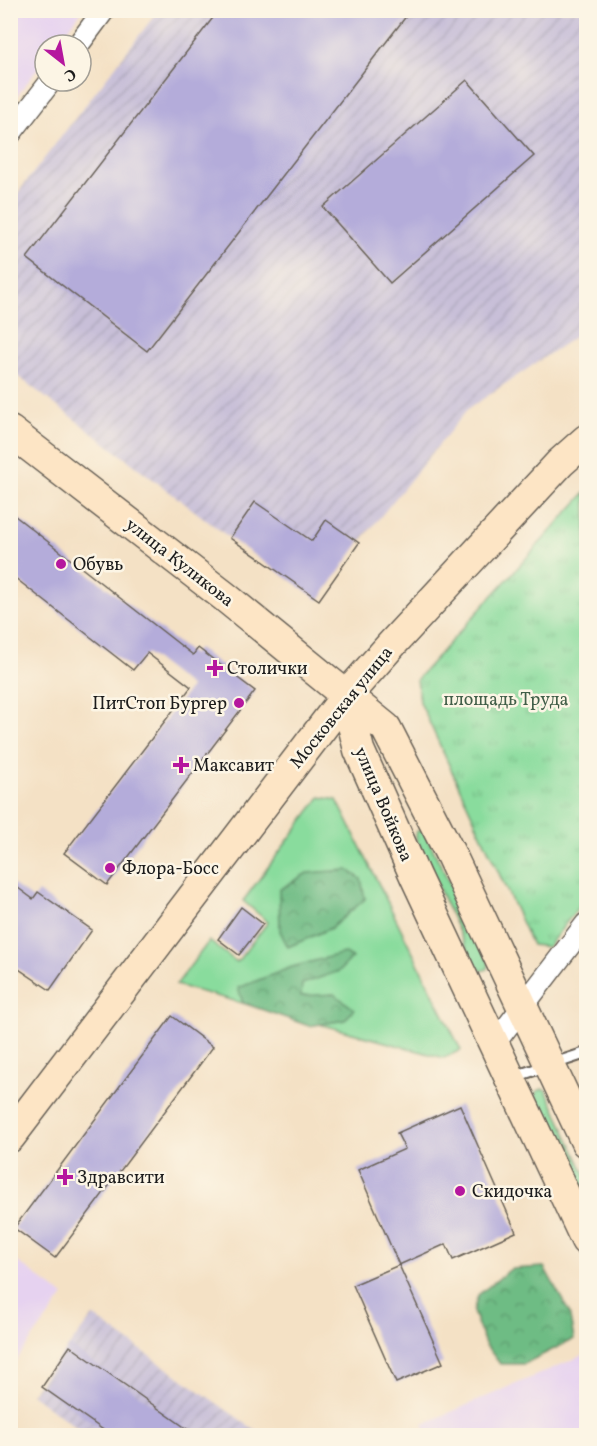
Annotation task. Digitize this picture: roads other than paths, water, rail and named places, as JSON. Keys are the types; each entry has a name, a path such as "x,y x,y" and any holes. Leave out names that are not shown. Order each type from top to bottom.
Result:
{"main road":[{"name":"улица Куликова","path":"10,431 224,596 346,696"},
{"name":"Московская улица","path":"10,1137 346,696 560,463 586,440"},
{"name":"улица Войкова","path":"346,696 386,728 452,857 586,1143"},
{"name":"улица Войкова","path":"346,696 359,750 415,876 586,1240"}],"street":[{"path":"87,33 104,10"},
{"path":"10,134 42,93"},
{"path":"494,1044 586,924"}],"lane":[{"path":"510,1078 586,1053"}],"place":[{"name":"Обувь","path":"61,564"},
{"name":"Столички","path":"215,668"},
{"name":"ПитСтоп Бургер","path":"239,703"},
{"name":"Максавит","path":"181,765"},
{"name":"Флора-Босс","path":"110,868"},
{"name":"Здравсити","path":"65,1177"},
{"name":"Скидочка","path":"460,1191"}],"park label":[{"name":"площадь Труда","path":"506,699"}]}
